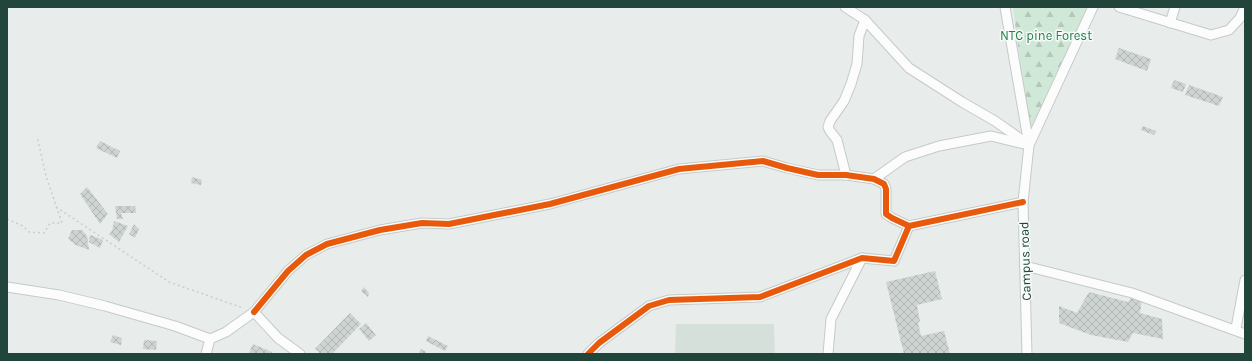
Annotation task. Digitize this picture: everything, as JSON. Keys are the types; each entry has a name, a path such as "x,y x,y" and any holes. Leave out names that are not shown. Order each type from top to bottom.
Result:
{"street":[{"path":"845,7 865,20 909,68 995,121 1029,145"},
{"path":"1005,7 1029,145"},
{"path":"1029,145 1093,7"},
{"path":"1119,7 1211,36 1229,30 1240,18 1245,7"},
{"path":"1170,23 1175,7"},
{"path":"846,175 837,140 828,127 830,121 844,100 851,84 857,64 859,36 865,20"},
{"path":"874,179 905,158 939,146 991,136 1029,145"},
{"name":"Campus road","path":"1027,354 1023,202 1029,145"},
{"path":"7,287 59,294 175,326 210,339 226,332 254,312 288,271 306,255 327,244 380,230 422,223 457,223 550,204 679,169 763,161 818,175 846,175 874,179 884,184 886,189 886,214 909,226 1023,202"},
{"path":"588,354 599,343 649,306 669,300 760,297 862,258 894,261 909,226"},
{"path":"828,354 830,319 862,258"},
{"path":"1025,266 1132,293 1245,334"},
{"path":"1236,328 1245,280"},
{"path":"254,312 278,338 300,354"},
{"path":"206,354 210,339"}],"path":[{"path":"7,219 23,226 29,232 44,233 50,223 62,223 46,176 38,136"},
{"path":"56,207 169,282 254,312"}],"shaded area":[{"path":"676,324 774,324 775,354 675,354"}],"green space":[{"name":"NTC pine Forest","path":"1013,7 1090,7 1030,139"}],"building":[{"path":"1119,48 1151,59 1147,71 1115,59"},
{"path":"1174,80 1186,84 1183,92 1171,88"},
{"path":"1189,85 1223,97 1219,106 1185,95"},
{"path":"1143,126 1156,131 1154,135 1141,130"},
{"path":"100,141 120,151 117,158 96,148"},
{"path":"192,177 202,180 201,185 191,183"},
{"path":"87,187 108,214 100,224 80,194"},
{"path":"115,206 135,206 136,213 121,213 123,219 117,219"},
{"path":"114,221 128,226 119,242 109,234 112,231"},
{"path":"134,224 139,229 135,238 129,234"},
{"path":"72,230 82,230 87,236 89,250 76,245 68,239"},
{"path":"90,235 103,240 100,248 89,242"},
{"path":"935,271 942,299 917,305 920,322 918,322 921,336 944,331 950,354 904,354 886,282"},
{"path":"364,287 369,293 368,297 361,291"},
{"path":"1089,292 1128,302 1132,297 1142,299 1140,313 1162,319 1163,339 1133,333 1128,342 1091,335 1059,323 1059,306 1077,313"},
{"path":"350,313 361,324 332,354 321,354 315,349"},
{"path":"366,323 376,335 369,341 359,329"},
{"path":"113,335 122,338 121,345 110,342"},
{"path":"428,336 448,346 445,351 426,341"},
{"path":"144,340 157,341 156,350 143,349"},
{"path":"253,344 272,352 271,354 249,353"},
{"path":"421,349 426,352 425,354 418,354"}],"cycle path":[{"path":"254,312 288,271 306,255 327,244 380,230 422,223 449,224 550,204 679,169 763,161 818,175 846,175 874,179 884,184 886,189 886,214 909,226"},
{"path":"588,354 599,343 649,306 669,300 760,297 862,258 894,261 909,226 1023,202"}]}
